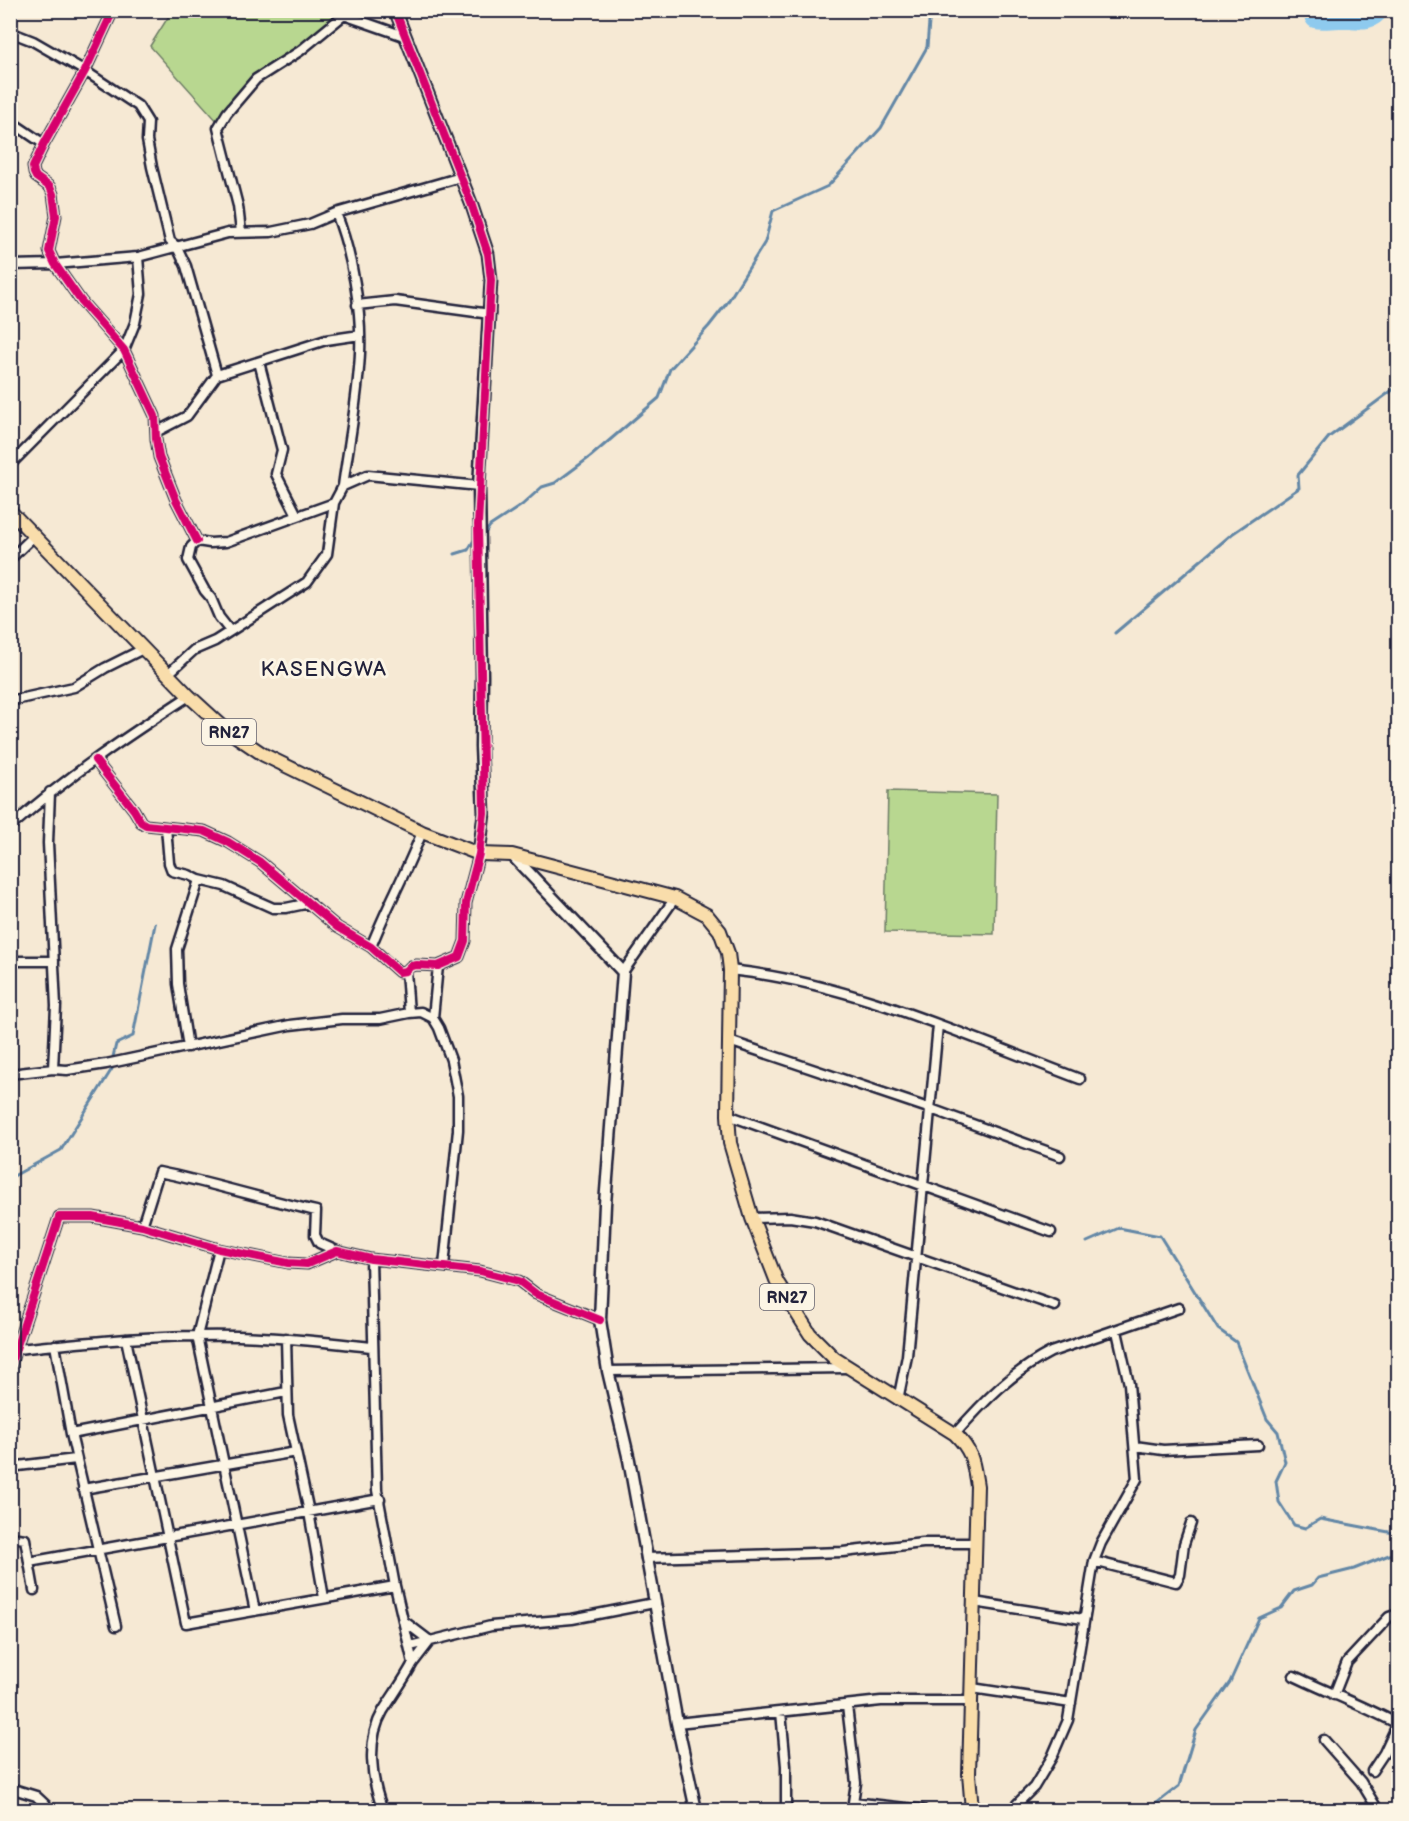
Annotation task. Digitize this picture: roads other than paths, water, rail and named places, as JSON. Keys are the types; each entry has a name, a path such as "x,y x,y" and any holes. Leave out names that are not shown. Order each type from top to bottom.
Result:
{"main road":[{"path":"395,10 489,254 490,314 478,525 483,676 484,813 479,854"},
{"name":"RN27","path":"10,512 189,696 224,728 264,755 422,832 479,854 512,855 675,898 706,915 720,932 728,953 729,970 728,1115 730,1143 752,1218 777,1282 810,1334 834,1358 955,1434 968,1447 972,1457 977,1486 969,1774 972,1809"},
{"path":"512,855 623,972 604,1204 600,1320 608,1371 629,1460 654,1603 696,1810"}],"street":[{"path":"114,12 33,167 36,177 50,187 53,194 56,216 49,251 55,264 81,301 124,350 155,416 159,457 176,500 197,541"},
{"path":"241,232 238,206 218,128 237,100 256,79 300,51 344,15 404,36"},
{"path":"10,32 33,41 85,71 138,106 148,122 147,140 170,241 177,247 186,266 217,375"},
{"path":"10,121 44,144"},
{"path":"10,265 55,264 138,256 228,233 281,230 310,224 336,213 460,177"},
{"path":"169,673 194,651 215,641 308,582 327,554 334,503 344,486 359,365 360,335 346,239 336,213"},
{"path":"10,465 124,350 135,323 141,294 138,256"},
{"path":"357,305 395,302 490,314"},
{"path":"156,432 187,416 217,375 326,340 360,335"},
{"path":"259,362 282,450 276,474 297,515"},
{"path":"344,486 368,475 479,486"},
{"path":"230,631 219,617 211,597 205,591 188,560 191,546 197,541 226,542 334,503"},
{"path":"10,559 34,536"},
{"path":"10,701 74,687 143,649"},
{"path":"10,834 13,823 50,792 119,741 189,696"},
{"path":"94,760 141,822 146,825 204,831 228,842 260,862 337,927 371,947 399,972 406,971 417,964 438,966 459,957 465,941 466,903 479,854"},
{"path":"50,792 48,843 56,1006 53,1069"},
{"path":"166,827 169,863 172,871 224,886 273,908 310,903"},
{"path":"371,947 386,909 409,866 422,832"},
{"path":"188,1047 178,984 177,950 199,880"},
{"path":"623,972 675,898"},
{"path":"10,961 54,961"},
{"path":"433,1018 438,966"},
{"path":"729,970 762,974 876,1001 1080,1079"},
{"path":"406,971 409,1012"},
{"path":"10,1074 53,1069 67,1070 106,1064 290,1024 342,1019 380,1019 409,1012 421,1012 433,1018 439,1028 448,1050 458,1096 458,1130 444,1266"},
{"path":"898,1400 907,1356 938,1024"},
{"path":"729,1041 931,1109 1060,1156"},
{"path":"728,1115 1051,1232"},
{"path":"142,1226 159,1172 213,1183 257,1197 316,1211 315,1235 319,1243 337,1251 371,1259 480,1271 519,1281 536,1294 600,1320"},
{"path":"752,1218 790,1216 815,1221 1055,1306"},
{"path":"10,1367 59,1217 93,1217 142,1226 219,1249 288,1263 307,1264 337,1251"},
{"path":"219,1249 197,1336 255,1611"},
{"path":"371,1259 377,1490 395,1586 413,1663"},
{"path":"955,1434 987,1398 1032,1362 1051,1352 1179,1308"},
{"path":"1011,1810 1034,1787 1052,1757 1068,1720 1094,1561 1101,1543 1137,1479 1129,1384 1117,1331"},
{"path":"17,1349 126,1339 197,1336 286,1338 372,1347"},
{"path":"286,1338 288,1415 309,1512 324,1598"},
{"path":"126,1339 186,1623 395,1586"},
{"path":"55,1345 76,1459 116,1626"},
{"path":"608,1371 847,1368"},
{"path":"71,1434 286,1392"},
{"path":"1135,1446 1163,1450 1258,1445"},
{"path":"83,1489 296,1452"},
{"path":"10,1467 76,1459"},
{"path":"29,1562 380,1499"},
{"path":"1094,1561 1176,1582 1180,1575 1184,1544 1191,1523"},
{"path":"10,1537 25,1539 34,1590"},
{"path":"646,1558 843,1552 923,1543 975,1543"},
{"path":"974,1602 1083,1619"},
{"path":"410,1646 491,1626 572,1619 654,1603"},
{"path":"1334,1695 1347,1662 1389,1617 1398,1614"},
{"path":"405,1622 430,1641"},
{"path":"383,1810 374,1774 372,1742 382,1712 430,1641"},
{"path":"1294,1676 1369,1708 1398,1724 1372,1771"},
{"path":"677,1723 881,1701 972,1694 1071,1703"},
{"path":"847,1706 856,1784 853,1802 923,1810"},
{"path":"781,1712 786,1766 786,1810"},
{"path":"1324,1740 1361,1782 1378,1810"},
{"path":"10,1788 36,1796 51,1810"},
{"path":"954,1810 972,1809"}],"waterway":[{"path":"484,535 490,526 522,505 542,487 555,483 590,457 659,398 670,369 727,303 765,242 773,211 828,186 881,128 927,47 930,10"},
{"path":"1308,10 1314,20 1324,21 1368,20 1381,10"},
{"path":"1115,633 1232,534 1299,488 1298,475 1329,437 1398,386"},
{"path":"455,554 468,550 474,540"},
{"path":"113,1057 116,1044 133,1036 155,924"},
{"path":"10,1178 61,1150 112,1069"},
{"path":"1087,1242 1119,1228 1160,1236 1218,1329 1236,1342 1267,1419 1278,1432 1285,1462 1276,1481 1279,1502 1294,1525 1305,1528 1320,1519 1398,1532"},
{"path":"1148,1810 1179,1786 1196,1730 1230,1682 1259,1618 1281,1608 1294,1591 1312,1585 1318,1578 1398,1554"}],"district":[{"name":"KASENGWA","path":"324,669"}]}
